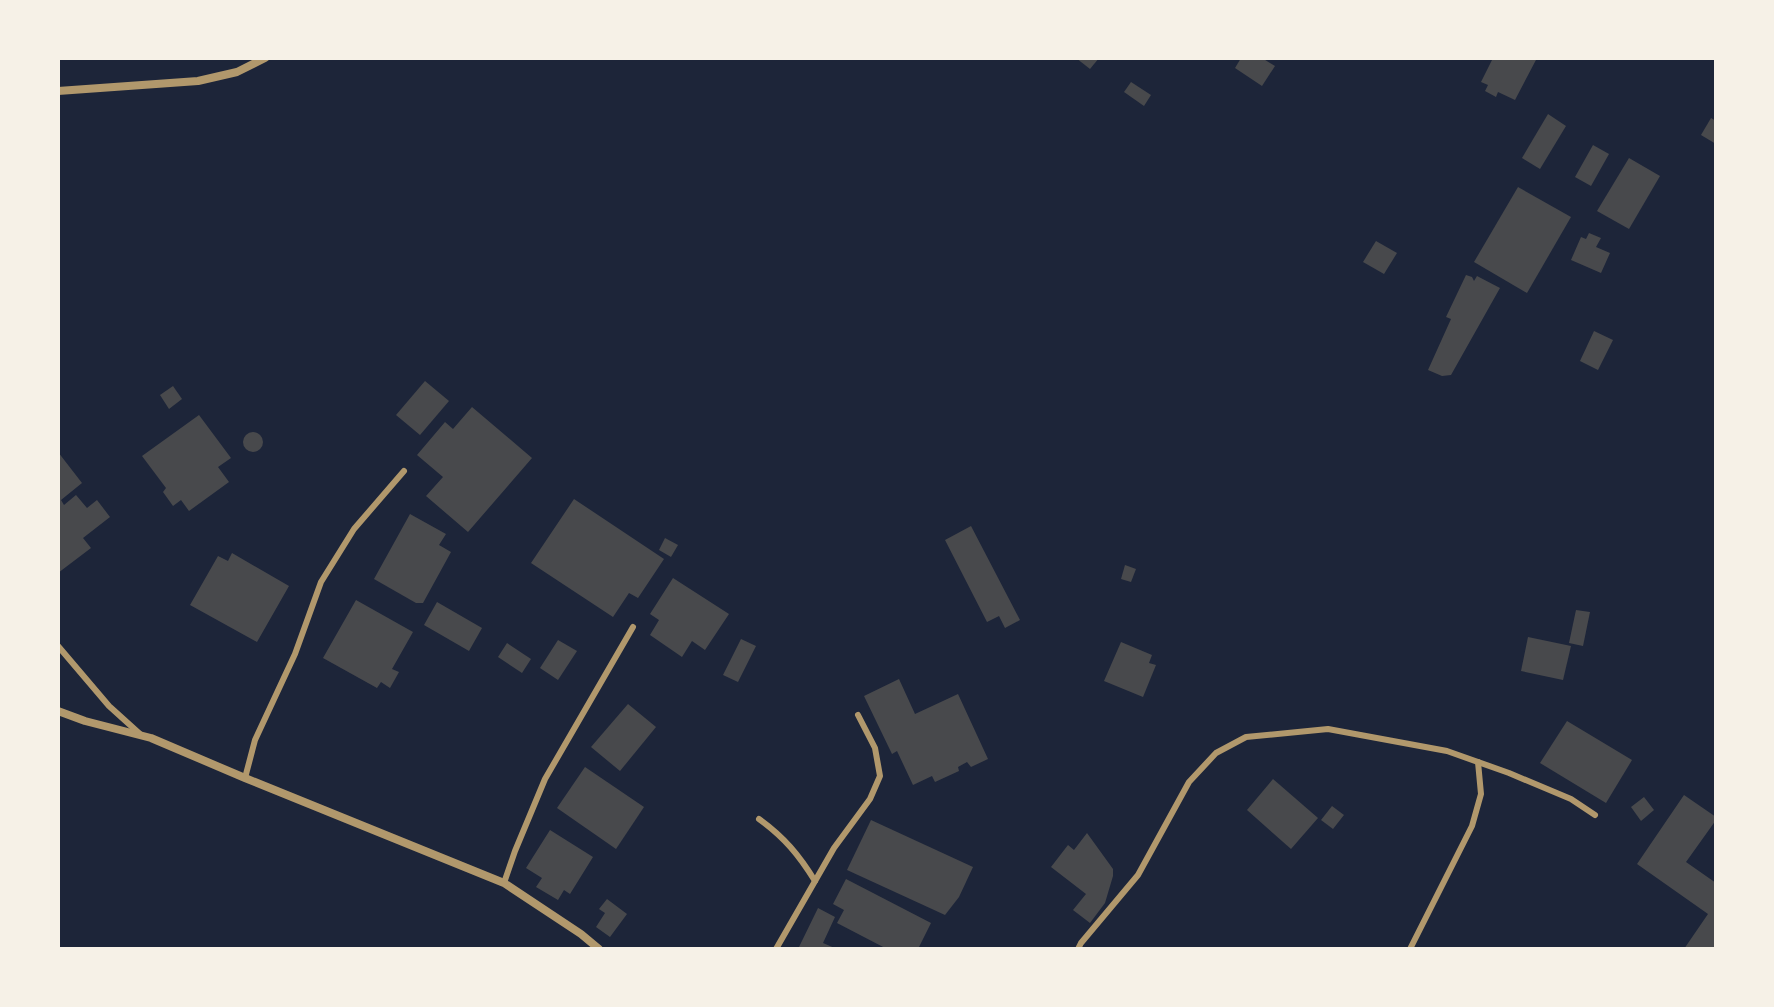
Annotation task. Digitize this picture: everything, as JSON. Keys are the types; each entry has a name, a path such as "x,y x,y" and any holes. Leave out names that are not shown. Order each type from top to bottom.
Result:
{"street":[{"path":"58,91 198,81 237,72 265,58"},
{"path":"58,711 151,738 504,883 599,949"}],"lane":[{"path":"245,778 255,740 295,654 321,582 354,529 404,471"},
{"path":"504,883 545,779 633,627"},
{"path":"58,646 109,706 140,734"},
{"path":"776,949 834,848 870,799 880,776 875,748 858,715"},
{"path":"1078,949 1138,875 1189,782 1216,753 1246,737 1328,729 1447,751 1571,799 1595,815"},
{"path":"1410,949 1472,826 1481,794 1478,762"},
{"path":"759,819 781,835 815,881"}],"shaded area":[{"path":"58,58 1716,58 1716,949 58,949"}],"building":[{"path":"1076,58 1099,58 1090,69"},
{"path":"1241,58 1262,58 1275,66 1262,86 1235,68"},
{"path":"1493,58 1537,58 1515,100 1498,92 1496,97 1485,91 1488,85 1481,82"},
{"path":"1131,82 1151,95 1144,106 1124,92"},
{"path":"1548,114 1566,126 1540,169 1522,158"},
{"path":"1711,118 1716,121 1716,144 1701,135"},
{"path":"1593,145 1609,154 1591,186 1575,177"},
{"path":"1629,158 1660,176 1629,229 1597,211"},
{"path":"1518,187 1571,217 1527,293 1474,262"},
{"path":"1589,233 1601,238 1596,247 1610,253 1601,273 1571,260 1581,237 1586,239"},
{"path":"1376,241 1397,253 1384,274 1363,262"},
{"path":"1466,275 1474,281 1477,276 1500,288 1451,375 1442,376 1428,370 1451,319 1446,317"},
{"path":"1594,331 1613,340 1598,370 1580,361"},
{"path":"425,381 449,401 420,435 396,415"},
{"path":"173,386 182,399 169,409 160,395"},
{"path":"472,407 532,458 468,532 426,496 443,477 417,455 445,422 453,429"},
{"path":"199,415 231,458 218,467 229,482 189,511 181,500 173,506 163,492 166,488 142,456"},
{"path":"253,432 260,435 263,442 260,449 253,452 246,449 243,442 246,435"},
{"path":"58,452 82,483 61,500 64,505 76,495 87,508 97,500 110,517 83,538 91,548 58,573"},
{"path":"574,499 664,559 638,598 629,593 613,617 531,563"},
{"path":"410,514 446,534 439,545 451,552 423,603 416,603 374,579"},
{"path":"971,526 1020,620 1005,628 999,616 987,622 945,540"},
{"path":"665,538 678,545 671,557 659,550"},
{"path":"232,553 289,586 257,642 190,605 218,556 228,561"},
{"path":"1125,565 1136,569 1131,582 1121,579"},
{"path":"673,578 729,614 705,650 692,641 682,657 650,635 659,620 650,614"},
{"path":"356,600 413,632 392,669 399,672 390,688 381,682 377,688 323,658"},
{"path":"437,602 482,628 469,651 424,625"},
{"path":"1576,610 1590,612 1583,646 1569,643"},
{"path":"1528,637 1571,646 1563,680 1521,671"},
{"path":"741,639 756,646 738,682 723,675"},
{"path":"558,640 577,651 558,680 540,668"},
{"path":"1121,642 1152,655 1149,663 1156,665 1143,697 1104,681"},
{"path":"507,643 531,659 522,673 498,657"},
{"path":"899,679 915,714 958,694 988,759 971,767 967,762 958,767 959,771 935,782 932,776 913,785 897,751 892,754 864,696"},
{"path":"628,704 656,727 620,771 591,747"},
{"path":"1567,721 1632,760 1606,803 1540,763"},
{"path":"585,767 644,807 616,849 557,808"},
{"path":"1273,779 1318,818 1291,849 1247,810"},
{"path":"1684,795 1716,817 1686,862 1716,883 1716,949 1684,949 1708,914 1637,864"},
{"path":"1644,797 1654,810 1641,821 1631,807"},
{"path":"1332,806 1344,815 1333,829 1321,820"},
{"path":"871,820 973,867 959,897 945,915 847,870"},
{"path":"550,830 593,857 570,894 564,890 558,900 536,887 542,878 526,868"},
{"path":"1087,833 1113,869 1105,903 1090,923 1073,910 1086,894 1051,867 1068,845 1074,850"},
{"path":"846,879 931,923 918,949 887,949 837,923 844,910 833,904"},
{"path":"607,899 627,914 610,937 596,927 605,913 599,909"},
{"path":"818,908 835,917 823,943 837,949 799,947"}]}
